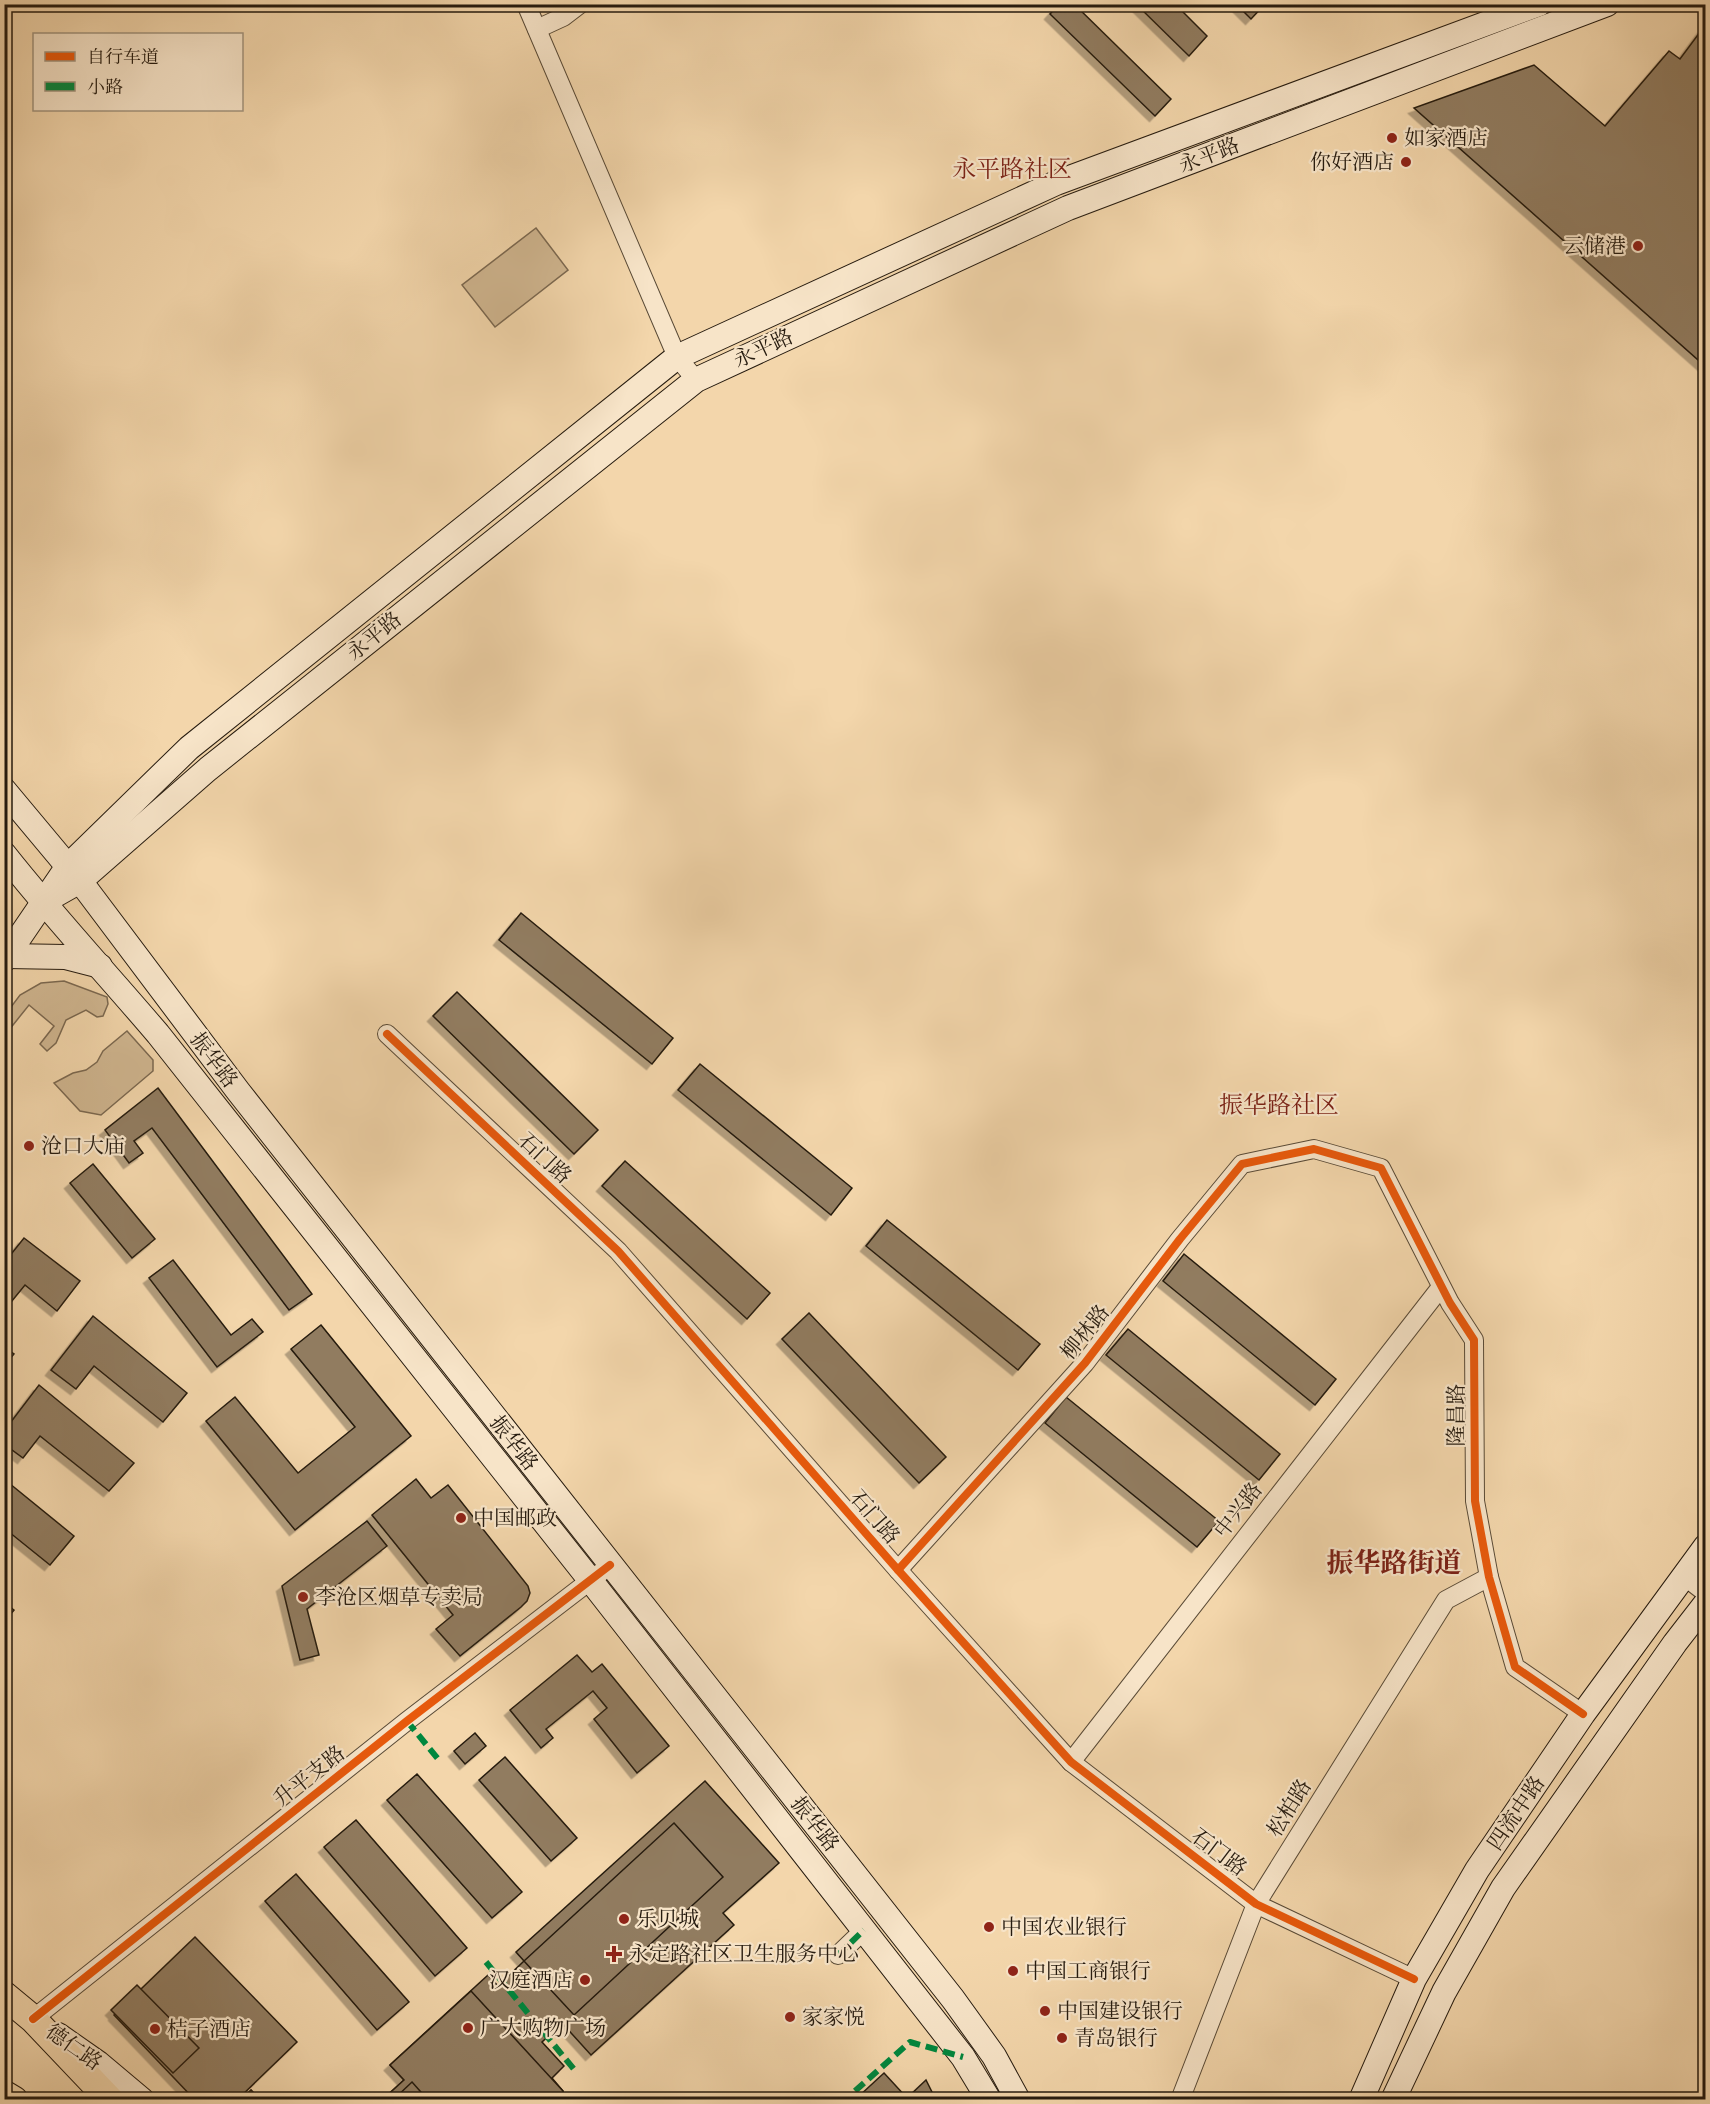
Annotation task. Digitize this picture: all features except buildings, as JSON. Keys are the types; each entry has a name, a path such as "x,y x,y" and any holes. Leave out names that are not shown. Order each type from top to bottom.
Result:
{"main road":[{"name":"永平路","path":"74,874 189,748 677,357 1056,183 1539,4"},
{"name":"永平路","path":"6,958 43,902 74,874 696,380 1068,208 1607,4"},
{"name":"振华路","path":"4,790 74,874 245,1101 953,1999 994,2056 1018,2100"},
{"name":"振华路","path":"4,854 158,1034 591,1581 963,2056 989,2100"},
{"path":"6,958 65,957 100,966"},
{"name":"四流中路","path":"1361,2100 1414,1979 1477,1870 1583,1714 1706,1546"},
{"name":"四流中路","path":"1393,2100 1444,1992 1503,1888 1675,1643 1706,1603"},
{"path":"4,1995 33,2019 110,2100"},
{"name":"德仁路","path":"33,2019 98,2063 142,2100"},
{"path":"4,2094 14,2100"}],"street":[{"path":"526,4 677,357 696,380"},
{"path":"537,29 563,17 580,4"},
{"name":"石门路","path":"387,1034 618,1251 898,1570 1071,1762 1256,1904 1414,1979"},
{"name":"柳林路","path":"898,1570 1085,1363 1180,1239 1242,1164 1314,1149"},
{"name":"隆昌路","path":"1314,1149 1381,1168 1441,1287 1474,1340 1475,1501 1489,1577 1515,1667 1583,1714"},
{"name":"中兴路","path":"1071,1762 1441,1287"},
{"name":"升平支路","path":"33,2019 398,1728 610,1565"},
{"path":"1684,1576 1706,1593"},
{"name":"松柏路","path":"1180,2100 1256,1904 1446,1600 1489,1577"},
{"path":"837,1955 864,1930"}],"shaded area":[{"path":"536,228 568,270 495,327 462,285"},
{"path":"64,981 107,997 108,1004 103,1016 97,1017 86,1010 66,1020 56,1043 47,1051 40,1044 54,1026 29,1005 5,1035 5,1015 20,995 41,983"},
{"path":"127,1031 153,1060 153,1071 101,1115 80,1111 54,1083 73,1073 86,1070 97,1062 103,1051"}],"marked path":[{"path":"4,953 7,956"},
{"path":"407,1721 438,1759"},
{"path":"838,1955 864,1930"},
{"path":"486,1962 577,2073"},
{"path":"855,2091 910,2042 963,2057"}],"cycle path":[{"path":"387,1034 618,1251 898,1570 1071,1762 1256,1904 1414,1979"},
{"path":"898,1570 1085,1363 1180,1239 1242,1164 1314,1149 1381,1168 1450,1303 1474,1340 1475,1501 1489,1577 1515,1667 1583,1714"},
{"path":"33,2019 407,1721 610,1565"}],"place":[{"name":"如家酒店","path":"1392,138"},
{"name":"你好酒店","path":"1406,162"},
{"name":"云储港","path":"1638,246"},
{"name":"沧口大庙","path":"29,1146"},
{"name":"中国邮政","path":"461,1518"},
{"name":"李沧区烟草专卖局","path":"303,1597"},
{"name":"乐贝城","path":"624,1919"},
{"name":"中国农业银行","path":"989,1927"},
{"name":"永定路社区卫生服务中心","path":"614,1954"},
{"name":"中国工商银行","path":"1013,1971"},
{"name":"汉庭酒店","path":"585,1980"},
{"name":"中国建设银行","path":"1045,2011"},
{"name":"家家悦","path":"790,2017"},
{"name":"广大购物广场","path":"468,2028"},
{"name":"桔子酒店","path":"155,2029"},
{"name":"青岛银行","path":"1062,2038"}],"district":[{"name":"永平路社区","path":"1012,169"},
{"name":"振华路社区","path":"1279,1105"},
{"name":"振华路街道","path":"1394,1563"}]}
